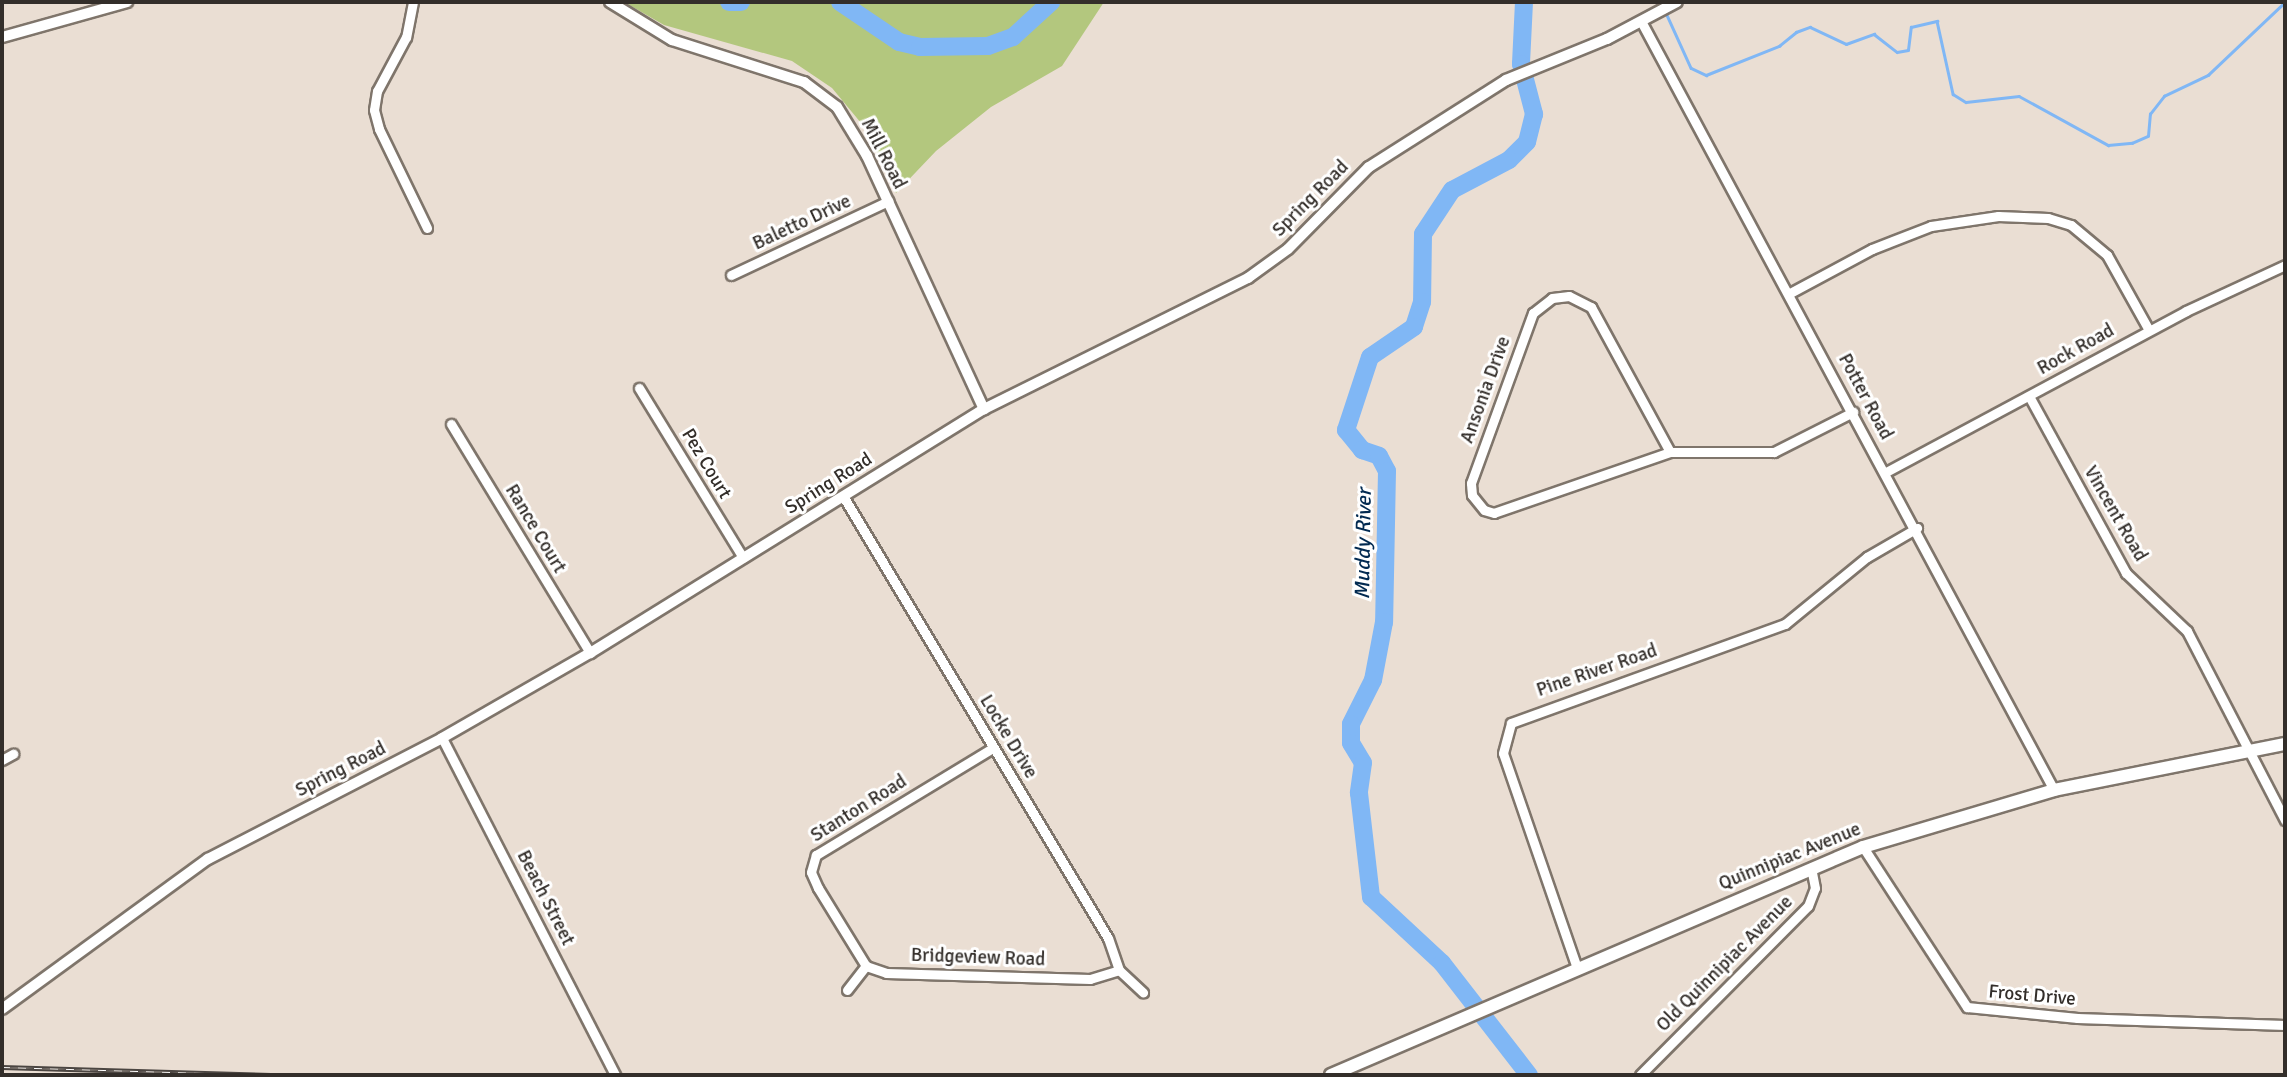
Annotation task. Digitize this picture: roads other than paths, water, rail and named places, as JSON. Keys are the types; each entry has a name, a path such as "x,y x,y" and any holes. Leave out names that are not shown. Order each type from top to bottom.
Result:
{"main road":[{"name":"Quinnipiac Avenue","path":"1331,1075 1811,867 1863,847 2054,790 2246,748 2285,744"}],"street":[{"path":"2,37 128,2"},
{"path":"413,2 406,37 377,91 374,110 379,129 427,228"},
{"name":"Mill Road","path":"610,2 672,40 785,74 821,94 851,126 984,409"},
{"name":"Spring Road","path":"2,1009 208,859 442,738 590,653 984,409 1248,278 1288,248 1369,167 1515,76 1642,23 1677,2"},
{"name":"Potter Road","path":"1642,23 1917,528 2054,790"},
{"name":"Baletto Drive","path":"731,275 888,201"},
{"path":"1790,293 1872,249 1931,226 1998,216 2048,218 2071,225 2107,255 2149,330"},
{"name":"Rock Road","path":"1886,472 2149,330 2285,265"},
{"name":"Ansonia Drive","path":"1670,452 1591,307 1569,296 1552,298 1533,313 1474,472 1472,495 1478,506 1493,513 1670,452 1774,452 1853,412"},
{"name":"Pez Court","path":"639,388 743,558"},
{"name":"Vincent Road","path":"2029,396 2126,573 2187,631 2285,820"},
{"name":"Rance Court","path":"451,424 590,653"},
{"name":"Locke Drive","path":"844,496 1108,938 1119,970 1143,992"},
{"name":"Pine River Road","path":"1577,968 1503,753 1511,723 1785,624 1867,557 1917,528"},
{"name":"Beach Street","path":"442,738 615,1075"},
{"name":"Stanton Road","path":"866,966 818,888 811,872 816,855 993,748"},
{"path":"2,760 13,754"},
{"name":"Frost Drive","path":"1863,847 1966,1007 2077,1018 2285,1025"},
{"name":"Old Quinnipiac Avenue","path":"1640,1075 1808,906 1815,888 1811,867"},
{"path":"847,990 866,966"},
{"name":"Bridgeview Road","path":"866,966 886,973 1090,979 1119,970"}],"waterway":[{"name":"Muddy River","path":"729,2 741,2"},
{"name":"Muddy River","path":"840,2 899,42 920,47 988,46 1013,37 1051,2"},
{"name":"Muddy River","path":"1524,2 1521,64 1534,114 1527,142 1509,160 1452,190 1423,234 1422,302 1414,327 1370,357 1346,430 1362,450 1379,456 1387,471 1384,622 1373,680 1351,724 1351,743 1363,763 1359,793 1371,897 1442,963 1529,1075"},
{"path":"1667,15 1691,68 1706,75 1779,46 1796,32 1810,27 1846,44 1874,34 1897,52 1908,50 1911,27 1937,21 1953,94 1966,102 2019,96 2108,145 2132,143 2148,136 2150,114 2164,96 2208,75 2285,2"}],"railway":[{"path":"2,1067 271,1075"}]}
